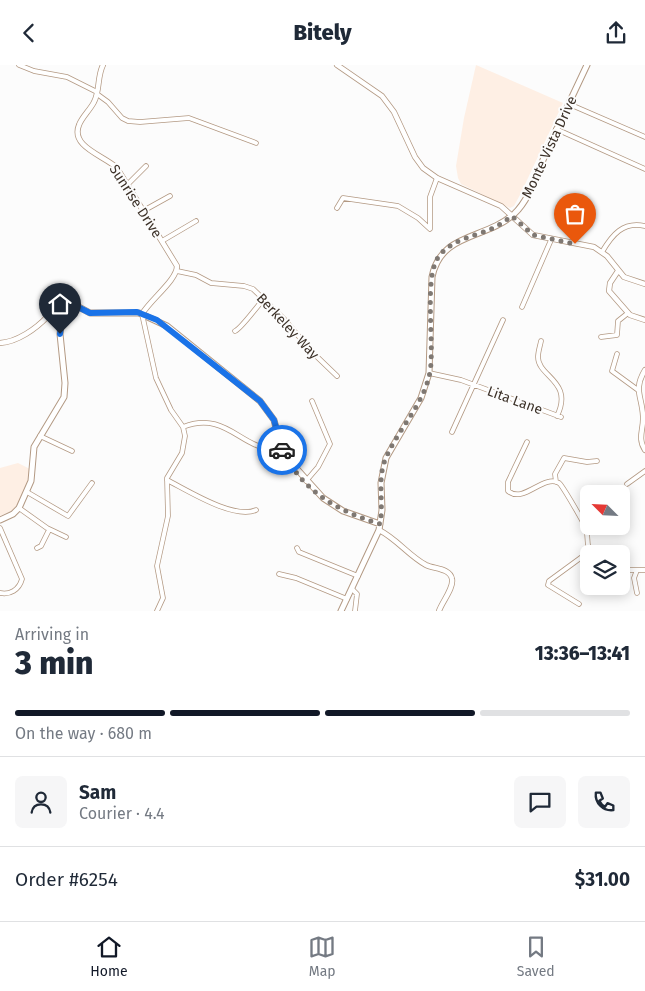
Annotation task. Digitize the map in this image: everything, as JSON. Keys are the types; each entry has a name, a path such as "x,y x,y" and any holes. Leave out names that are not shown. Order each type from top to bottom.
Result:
{"main road":[{"name":"Monte Vista Drive","path":"341,611 380,527 382,510 381,483 384,464 420,398 430,373 432,277 436,261 447,248 495,227 512,216 527,195 587,65"},
{"path":"0,520 9,517 19,508 31,477 32,454 40,435 60,406 64,392 60,334 64,300 90,313 142,314 167,327 260,401 274,420 282,448 294,468 306,481 334,506 380,527"}],"street":[{"path":"19,65 34,71 67,77 97,93 122,118 128,121 140,122 189,117 256,143"},
{"name":"Sunrise Drive","path":"103,65 98,75 97,93 79,125 78,136 86,147 110,161 177,265 177,271"},
{"path":"337,65 382,96 394,113 414,157 422,167 437,178 501,206 533,235 590,246 602,252 612,260 618,271 632,281 645,285"},
{"path":"569,105 645,137"},
{"path":"556,129 645,169"},
{"path":"127,185 146,166"},
{"path":"337,209 344,198 390,205 418,218 430,229 430,197 437,178"},
{"path":"143,211 170,196"},
{"path":"162,241 196,221"},
{"path":"602,252 620,229 627,226 645,226"},
{"path":"522,307 551,240"},
{"path":"158,611 162,598 158,566 168,515 167,480 170,471 183,450 185,441 183,427 171,411 156,378 142,314 177,271"},
{"name":"Berkeley Way","path":"177,271 196,275 211,283 244,286 253,289 285,319 311,351 337,376"},
{"path":"618,271 610,283 609,291 634,318 645,320"},
{"path":"235,331 242,328 249,314 264,299"},
{"path":"0,343 11,342 22,336 47,317 58,302 64,300"},
{"path":"601,337 617,335 618,321 628,313"},
{"path":"472,385 503,320"},
{"name":"Lita Lane","path":"430,373 472,385 559,416 562,398 557,385 538,357 541,341"},
{"path":"617,354 612,371 638,390"},
{"path":"645,370 638,390 643,414 640,436 645,450"},
{"name":"Lita Lane","path":"452,432 472,385"},
{"path":"306,481 320,464 330,441 312,401"},
{"path":"183,427 198,422 213,423 265,449 282,448"},
{"path":"40,435 72,451"},
{"path":"527,442 508,482 508,491 514,495 522,494 541,485 556,482"},
{"path":"589,545 585,524 577,514 565,489 556,482 555,474 564,458 587,462 597,461"},
{"path":"627,484 645,471"},
{"path":"167,480 215,504 246,512 256,510"},
{"path":"26,493 68,516 92,483"},
{"path":"19,508 49,529 66,537"},
{"path":"380,527 425,565 447,572 451,576 451,589 439,611"},
{"path":"0,528 22,582 15,590 6,594 0,593"},
{"path":"36,549 41,546 49,529"},
{"path":"297,548 299,552 358,576"},
{"path":"579,604 548,585 549,581 580,560"},
{"path":"630,570 645,570"},
{"path":"637,570 634,577 637,593"},
{"path":"279,574 296,578 347,599"},
{"path":"352,589 356,595 355,611"}],"shaded area":[{"path":"476,65 563,103 521,193 514,206 510,208 461,184 458,178 456,166"},
{"path":"18,463 30,469 28,482 20,501 13,510 0,516 0,468"}],"way so far":[{"path":"282,450 294,468 325,500 344,511 380,524 382,510 381,483 384,464 420,398 430,373 432,277 436,261 440,255 457,242 495,227 512,216 533,235 575,244"}],"route":[{"path":"60,334 64,300 70,301 90,313 137,312 157,320 260,401 274,420 282,450"}]}
